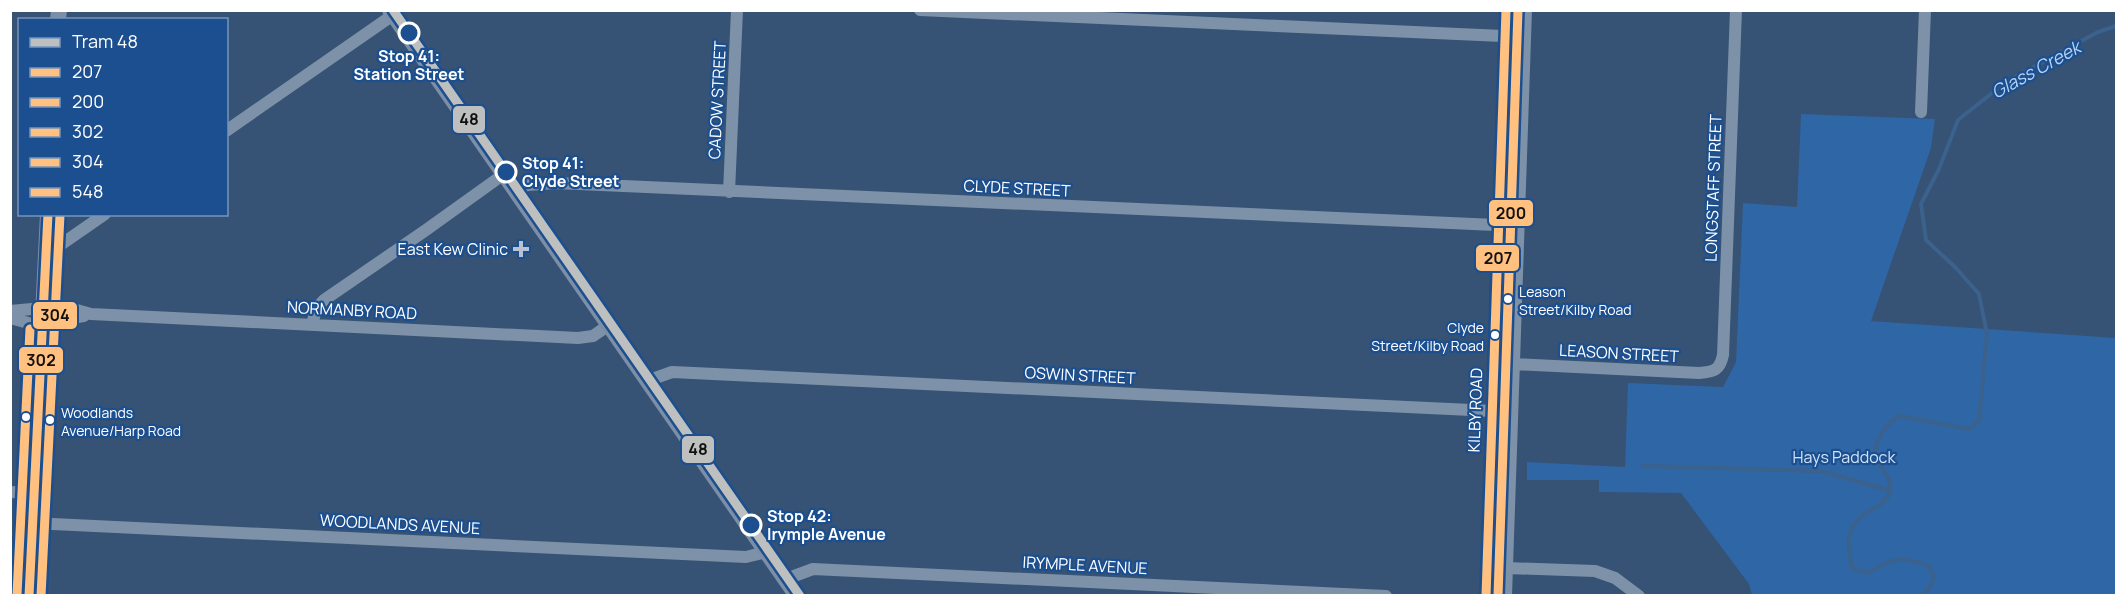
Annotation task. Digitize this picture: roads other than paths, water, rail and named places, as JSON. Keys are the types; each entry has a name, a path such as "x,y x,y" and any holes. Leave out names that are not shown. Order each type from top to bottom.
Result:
{"main road":[{"path":"392,13 797,596"},
{"path":"28,596 48,216"}],"street":[{"name":"CADOW STREET","path":"729,192 737,10"},
{"path":"920,10 1525,37"},
{"name":"KILBY ROAD","path":"1486,596 1506,10"},
{"path":"1506,596 1526,10"},
{"name":"LONGSTAFF STREET","path":"1720,366 1723,355 1736,10"},
{"path":"1921,112 1925,10"},
{"path":"228,130 392,13"},
{"path":"312,325 315,309 324,300 504,174"},
{"name":"CLYDE STREET","path":"515,192 527,185 556,183 1518,226"},
{"path":"46,255 102,216"},
{"path":"10,311 43,301"},
{"name":"NORMANBY ROAD","path":"43,301 91,314 578,338 593,336 609,325"},
{"name":"NORMANBY ROAD","path":"42,330 65,319 91,314"},
{"path":"10,318 32,324 42,330"},
{"name":"LEASON STREET","path":"1513,364 1699,374 1714,371 1720,366"},
{"name":"OSWIN STREET","path":"647,381 672,372 1492,411 1512,416"},
{"path":"10,492 34,493"},
{"name":"WOODLANDS AVENUE","path":"32,523 746,557 766,552"},
{"path":"1507,568 1595,571 1615,578 1639,596"},
{"name":"IRYMPLE AVENUE","path":"786,579 813,569 1386,596"}],"waterway":[{"name":"Glass Creek","path":"1921,596 1930,587 1934,577 1929,566 1897,560 1868,573 1852,568 1849,552 1849,538 1854,524 1883,502 1891,491 1889,479 1874,454 1877,442 1889,424 1899,416 1969,429 1979,421 1987,334 1979,294 1926,240 1921,204 1939,169 1958,120 2006,82 2098,32 2116,26"},
{"path":"1643,466 1821,471 1891,491"}],"tram line":[{"name":"48","path":"393,10 800,596"}],"place":[{"name":"Stop 41: Station Street","path":"409,33"},
{"name":"Stop 41: Clyde Street","path":"506,172"},
{"name":"East Kew Clinic","path":"521,249"},
{"name":"Leason Street/Kilby Road","path":"1508,299"},
{"name":"Clyde Street/Kilby Road","path":"1495,335"},
{"name":"Woodlands Avenue/Harp Road","path":"50,420"},
{"name":"Stop 42: Irymple Avenue","path":"751,525"}],"park label":[{"name":"Hays Paddock","path":"1844,457"}]}
